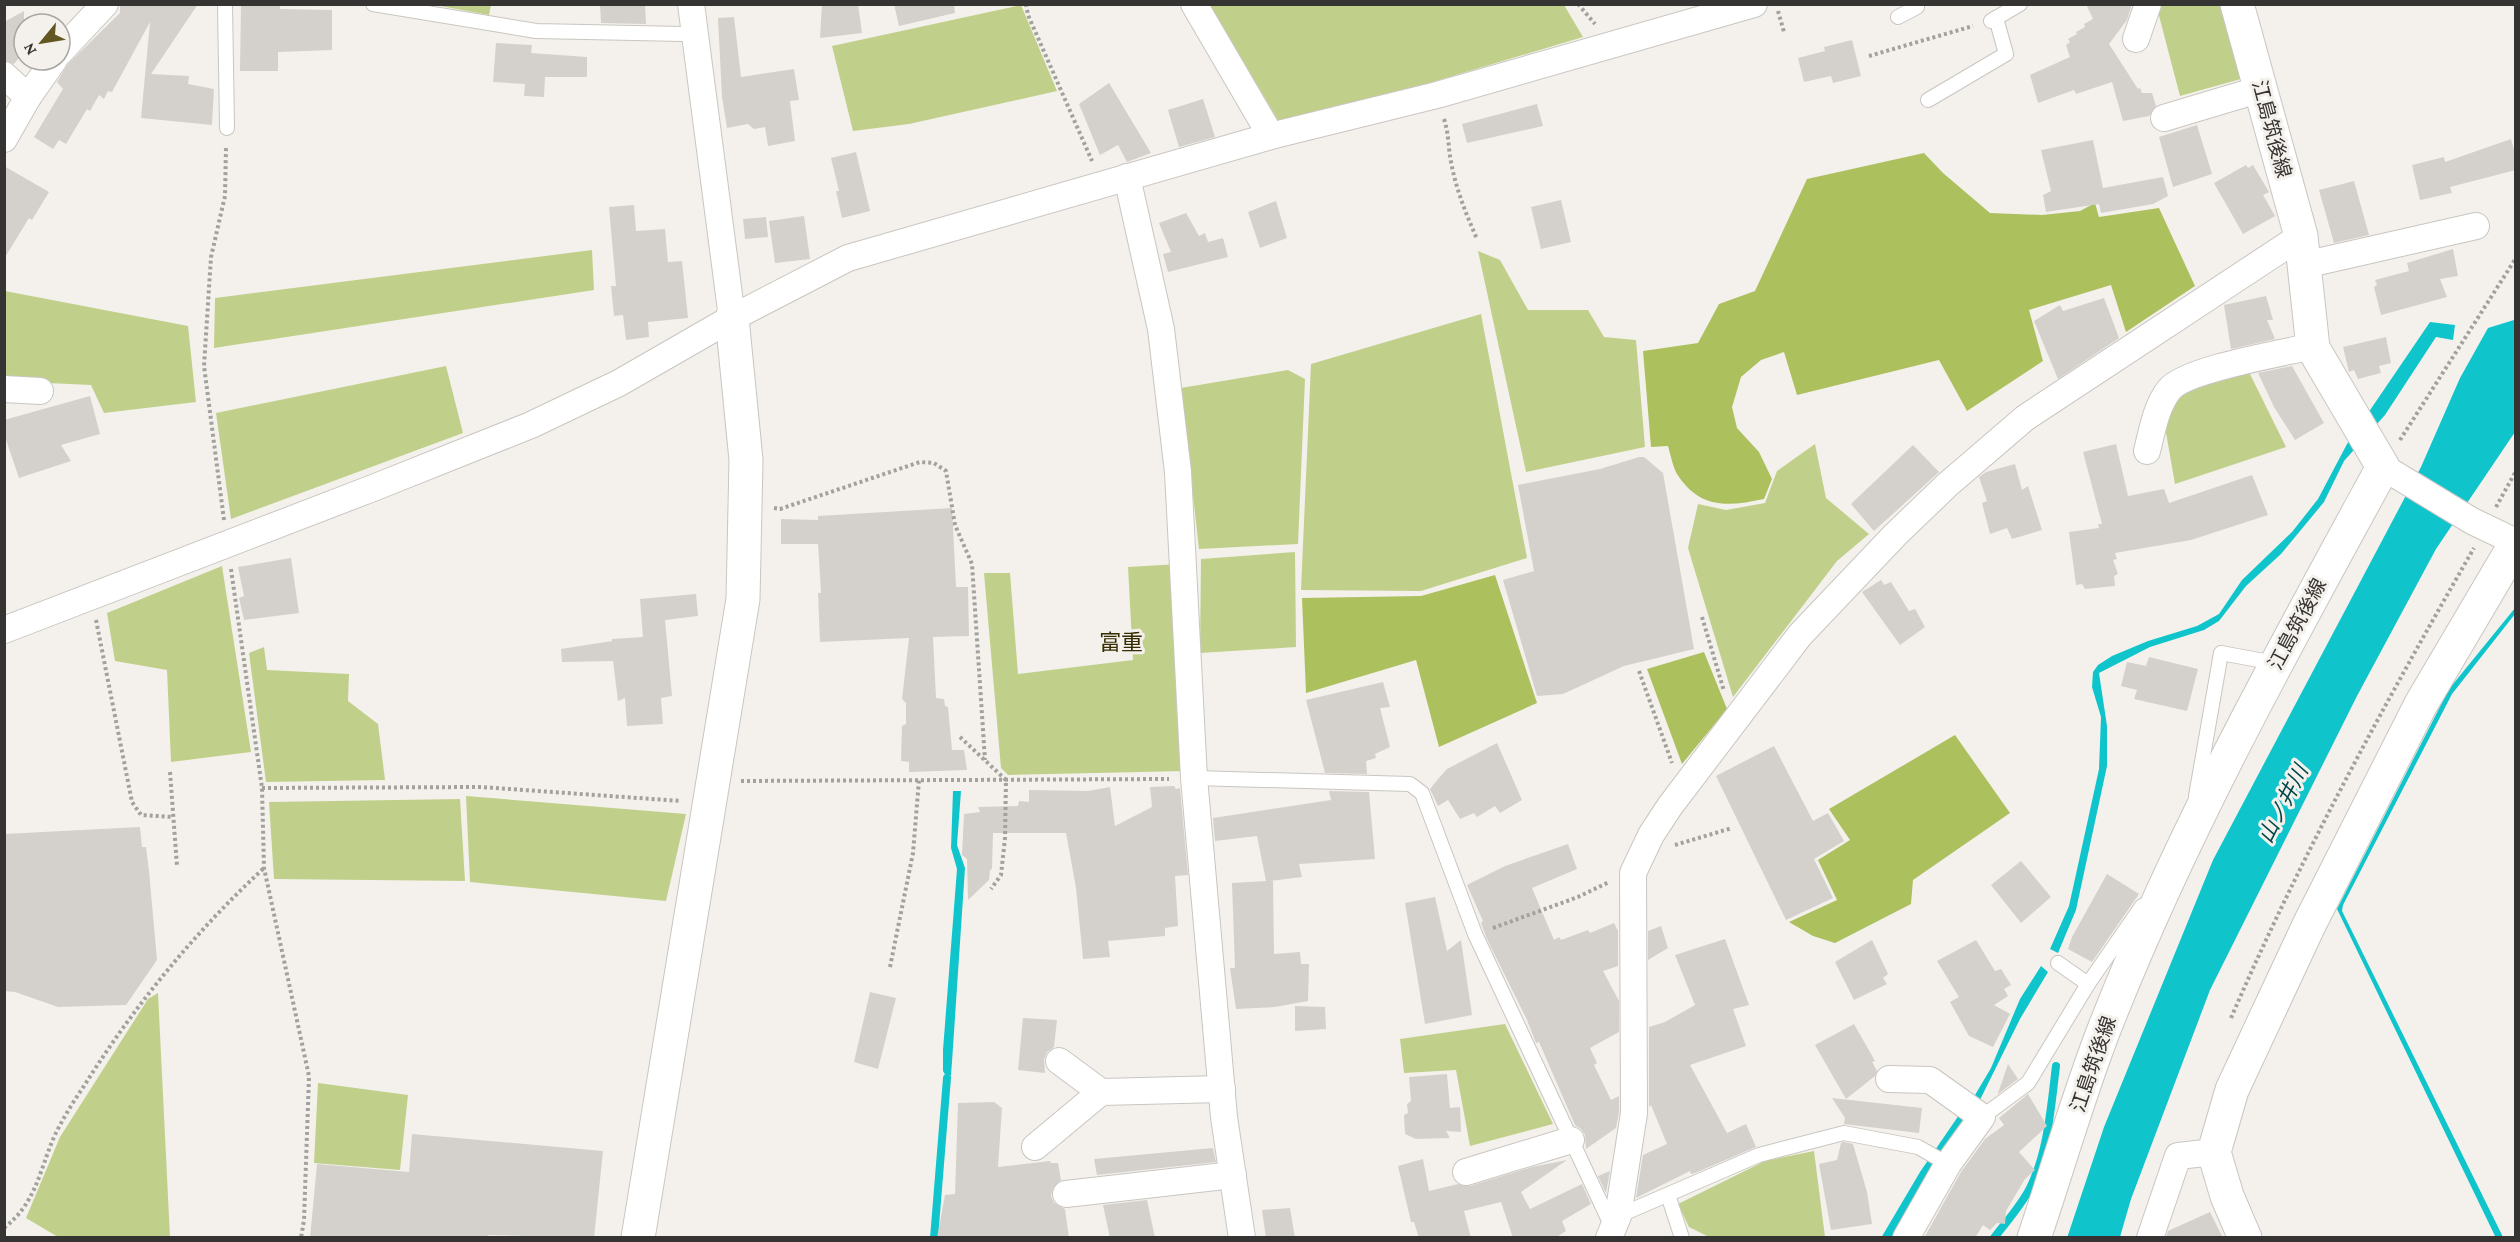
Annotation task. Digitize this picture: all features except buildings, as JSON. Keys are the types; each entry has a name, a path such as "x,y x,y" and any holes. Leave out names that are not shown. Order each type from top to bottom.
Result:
{"street":[{"path":"72,39 105,4"},
{"path":"638,1238 743,599 746,460 732,318 691,4"},
{"path":"1194,4 1271,136"},
{"path":"4,630 374,488 531,424 619,383 732,318 848,258 1271,136 1437,96 1717,9 1754,4"},
{"path":"2136,39 2148,4"},
{"name":"江島筑後線","path":"2034,1238 2105,1028 2171,873 2276,663 2393,474 2313,346 2302,251 2237,4"},
{"path":"4,139 46,72"},
{"path":"4,75 28,97"},
{"path":"2164,118 2261,89"},
{"path":"1127,177 1161,330 1178,472 1194,778 1222,1089 1242,1238"},
{"path":"1614,1228 1634,1113 1633,873 1642,854 1682,790 1808,627 1895,535 1947,485 2025,418 2302,251 2476,226"},
{"path":"2147,451 2167,392 2174,384 2198,374 2313,346"},
{"path":"4,389 40,391"},
{"path":"2245,1238 2227,1196 2214,1152 2232,1090 2309,925 2421,704 2516,543 2393,474"},
{"path":"1059,1061 1101,1092 1222,1089"},
{"path":"1889,1079 1930,1080 1982,1117 1948,1164 1906,1238"},
{"path":"1035,1147 1101,1092"},
{"path":"1466,1172 1571,1140"},
{"path":"2150,1238 2178,1156 2214,1152"},
{"path":"1066,1194 1233,1175"}],"lane":[{"path":"225,4 227,128"},
{"path":"373,4 536,31 683,34"},
{"path":"1928,100 2006,54 1994,20 2020,4"},
{"path":"1898,17 1917,7"},
{"path":"1982,1117 2028,1083 2088,984 2188,838 2222,653 2276,663"},
{"path":"1194,778 1410,784 1422,793 1475,934 1614,1228 1668,1194 1759,1155 1844,1133 1918,1147 1948,1164"},
{"path":"2058,963 2088,984"},
{"path":"1668,1194 1682,1238"}],"path":[{"path":"1026,4 1028,15 1101,184"},
{"path":"1776,4 1784,32"},
{"path":"1869,56 1994,20"},
{"path":"1437,96 1449,134 1450,159 1463,208 1477,239"},
{"path":"227,128 225,196 211,257 204,366 262,788 264,868 309,1076 304,1220 301,1238"},
{"path":"2393,474 2516,258"},
{"path":"745,503 780,509 920,462 934,463 946,471 955,525 972,564 985,760"},
{"path":"2479,524 2516,471"},
{"path":"91,596 132,802 141,815 173,817"},
{"path":"1702,617 1727,699 1736,719"},
{"path":"1639,671 1682,790"},
{"path":"960,737 1006,780 1005,838 1001,875 991,889"},
{"path":"170,772 177,866"},
{"path":"262,788 481,787 711,792 919,780 1194,778"},
{"path":"890,967 913,853 919,780"},
{"path":"1475,934 1578,897 1614,879 1642,854 1732,828"},
{"path":"4,1228 19,1216 29,1202 55,1135 83,1086 145,996 238,892 264,868"}],"green space":[{"path":"435,5 491,5 489,15"},
{"path":"1021,5 1057,91 909,124 853,131 832,46"},
{"path":"1210,5 1564,5 1583,37 1282,127"},
{"path":"2158,5 2228,5 2248,77 2180,96"},
{"path":"1924,153 1943,173 1990,213 2042,215 2080,211 2095,203 2099,217 2159,208 2195,286 2126,332 2111,285 2029,310 2043,361 1967,411 1939,360 1797,395 1784,352 1761,360 1741,377 1732,407 1737,428 1759,452 1772,479 1764,499 1728,504 1717,503 1697,495 1677,474 1668,446 1651,447 1643,351 1698,343 1719,304 1755,291 1807,179"},
{"path":"592,250 594,290 214,348 215,298"},
{"path":"1478,251 1500,260 1528,310 1588,310 1604,337 1636,340 1645,447 1526,472"},
{"path":"5,291 188,326 196,402 104,413 91,385 5,381"},
{"path":"1481,314 1527,558 1421,591 1301,590 1311,364"},
{"path":"446,366 463,433 231,519 216,413"},
{"path":"2247,368 2286,447 2175,484 2165,427 2177,394"},
{"path":"1288,370 1305,379 1298,544 1199,549 1181,388"},
{"path":"1815,444 1826,498 1869,534 1837,561 1733,697 1688,548 1698,504 1726,510 1765,503 1777,471"},
{"path":"1295,552 1296,647 1200,653 1201,559"},
{"path":"1179,564 1186,771 1008,775 1001,768 984,573 1010,573 1018,674 1133,660 1128,567"},
{"path":"222,566 251,752 171,762 167,670 115,661 107,613"},
{"path":"1495,575 1537,703 1439,747 1416,660 1306,693 1302,598 1421,596"},
{"path":"264,647 267,670 349,674 348,701 378,724 385,780 266,782 249,653"},
{"path":"1704,652 1727,709 1682,764 1647,669"},
{"path":"1955,735 2010,813 1913,880 1911,904 1835,943 1813,936 1789,922 1837,900 1818,860 1850,840 1829,809"},
{"path":"466,796 686,814 666,901 470,882"},
{"path":"460,799 465,881 274,879 269,802"},
{"path":"158,993 170,1237 58,1237 26,1218 60,1137 148,999"},
{"path":"1505,1024 1553,1124 1470,1146 1456,1070 1404,1073 1400,1039"},
{"path":"318,1083 408,1095 400,1170 314,1163"},
{"path":"1814,1151 1825,1237 1709,1237 1689,1227 1678,1204 1765,1161"}],"water":[{"name":"山ノ井川","path":"2515,312 2515,432 2436,549 2357,696 2210,990 2131,1199 2120,1237 2067,1238 2104,1127 2213,860 2421,467 2460,378 2488,328 2514,320"},
{"path":"2430,322 2455,325 2453,340 2436,337 2385,415 2344,461 2324,502 2281,554 2246,586 2219,621 2204,630 2150,647 2099,673 2107,726 2107,766 2076,910 2058,953 2050,949 2069,906 2099,769 2101,717 2092,687 2093,672 2098,665 2112,656 2148,641 2197,626 2219,614 2242,580 2292,532 2318,499 2347,444"},
{"path":"2515,608 2515,614 2452,694 2343,905 2342,911 2503,1237 2496,1238 2337,909 2449,689"},
{"path":"953,791 961,791 957,845 965,868 951,1075 947,1078 943,1071 943,1050 957,869 951,848"},
{"path":"2041,966 2048,972 2020,1019 1969,1122 1898,1237 1881,1238 1920,1172 1975,1095 1991,1068 2020,999"}],"waterway":[{"path":"1994,1238 2022,1201 2036,1174 2048,1128 2056,1066"},
{"path":"934,1238 947,1078"}],"district":[{"name":"富重","path":"1121,642"}]}
